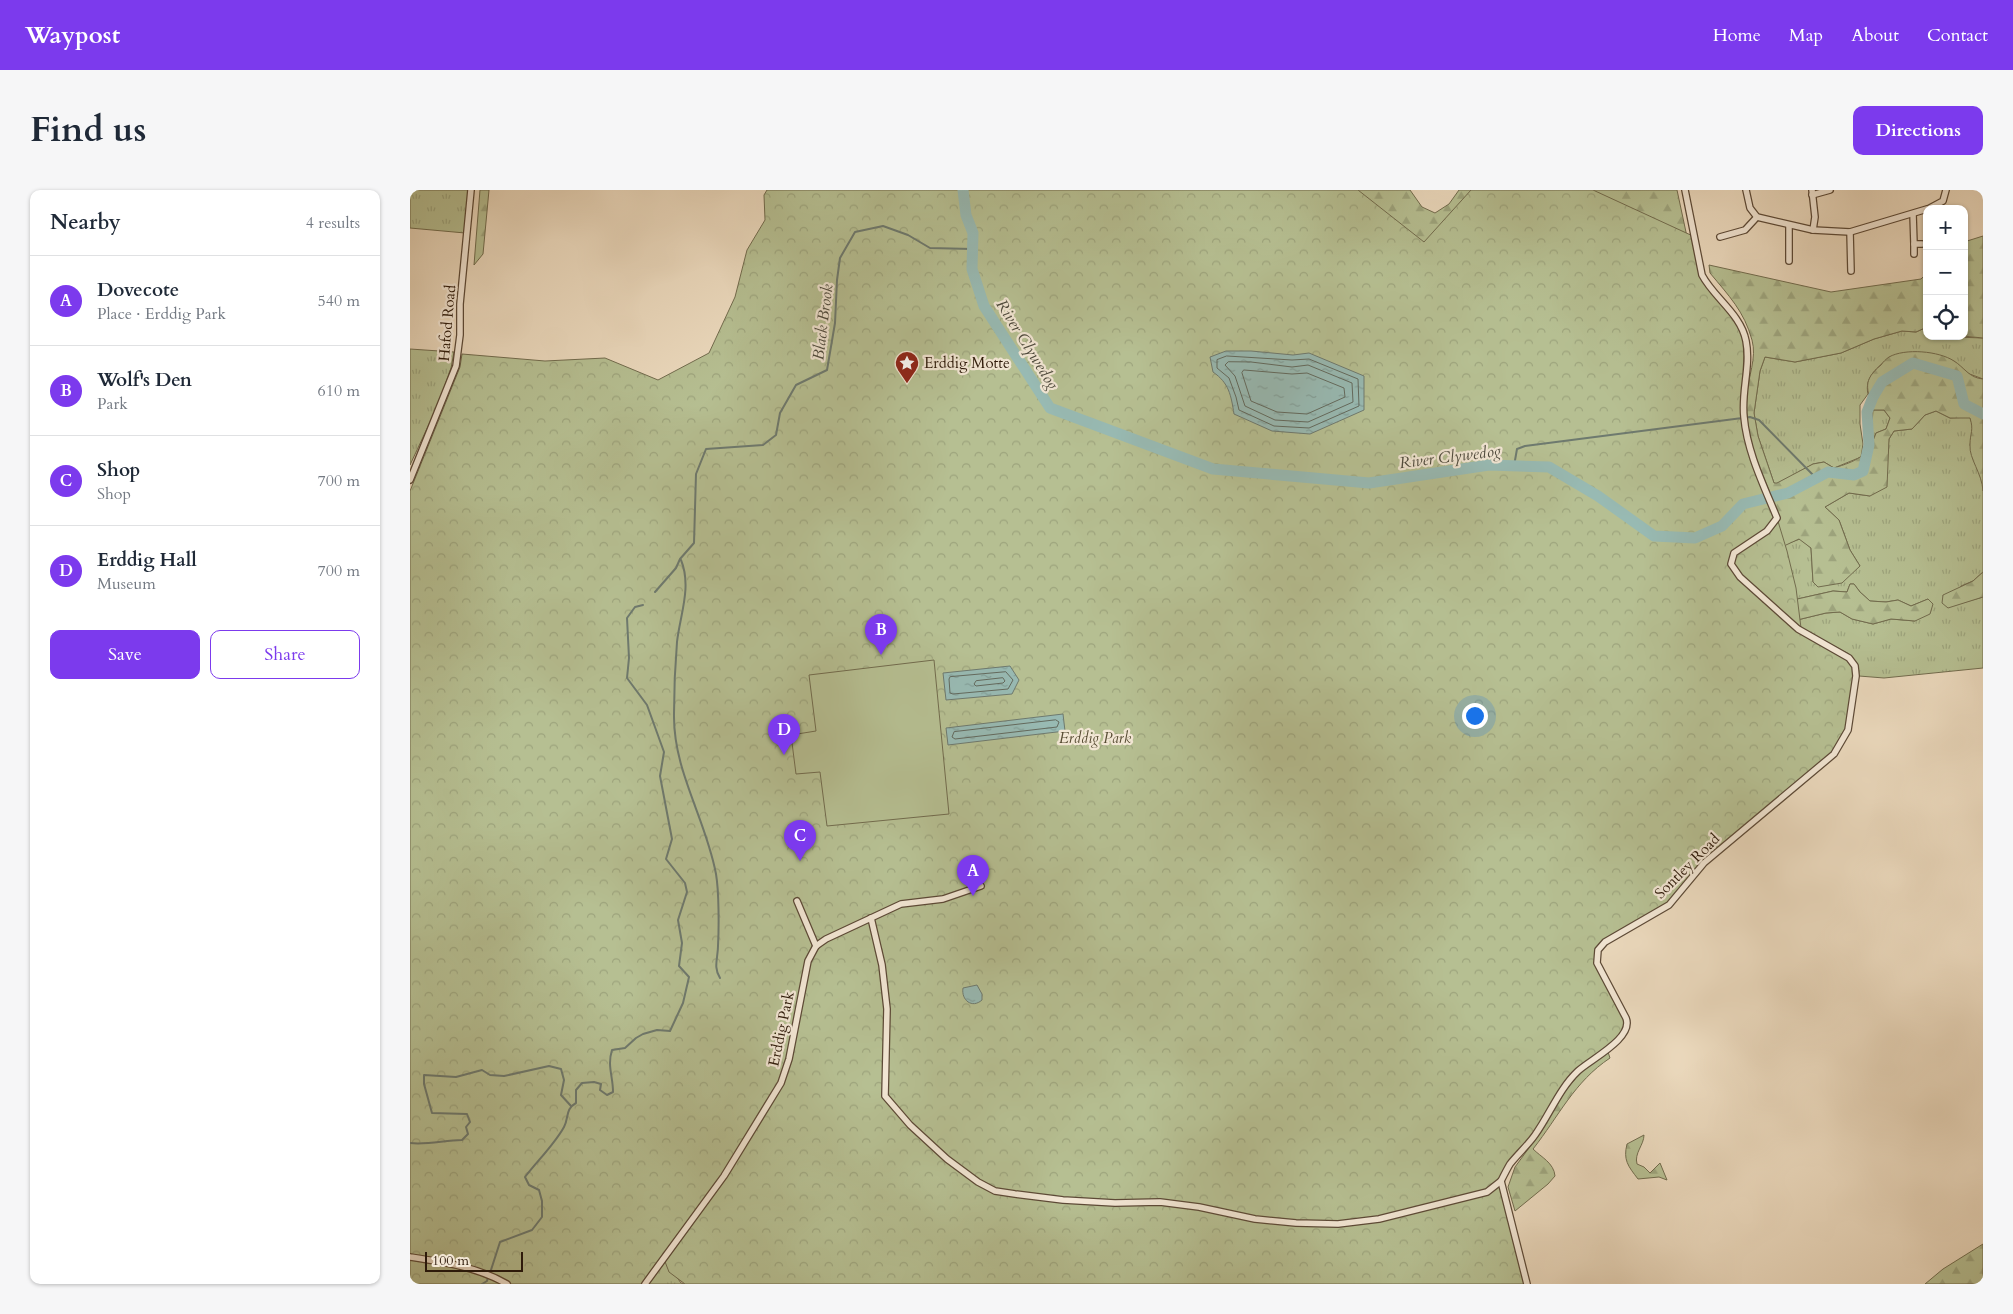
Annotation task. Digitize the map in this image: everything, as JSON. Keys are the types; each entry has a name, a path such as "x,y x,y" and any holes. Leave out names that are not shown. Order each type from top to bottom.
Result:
{"street":[{"name":"Hafod Road","path":"410,480 456,366 471,190"},
{"name":"Sontley Road","path":"1501,1181 1510,1164 1535,1136 1563,1088 1578,1071 1620,1038 1627,1030 1628,1023 1626,1018 1597,963 1598,950 1605,942 1669,905 1704,863 1834,754 1848,730 1856,676 1855,666 1848,658 1798,629 1740,577 1731,564 1734,553 1767,531 1777,518 1752,457 1744,419 1744,384 1747,366 1746,341 1736,319 1708,287 1702,275 1685,190"},
{"path":"1746,190 1750,208 1757,217 1813,230 1850,232 1923,211"},
{"path":"1813,230 1815,217 1812,192 1830,190"},
{"path":"1936,205 1943,201 1946,190"},
{"path":"1913,214 1914,254"},
{"path":"1720,237 1745,230 1757,217"},
{"path":"1789,261 1790,225"},
{"path":"1850,232 1851,270"},
{"path":"1914,244 1922,244"},
{"path":"797,901 816,946 901,904 943,898 981,886"},
{"path":"871,918 882,965 887,1009 884,1096 910,1125 947,1159 978,1182 995,1191 1063,1200 1115,1203 1160,1202 1199,1207 1255,1219 1296,1223 1338,1224 1380,1219 1487,1192 1501,1181 1527,1284"},
{"name":"Erddig Park","path":"645,1284 724,1176 782,1082 792,1045 808,961 816,946"},
{"path":"410,1257 454,1264 493,1276 507,1284"}],"green space":[{"path":"410,190 468,190 465,233 410,228"},
{"path":"480,190 489,190 483,254 474,265"},
{"name":"Erddig Park","path":"767,190 1358,190 1424,242 1471,190 1593,190 1695,237 1702,275 1736,319 1746,341 1744,417 1752,457 1777,518 1787,551 1796,588 1801,628 1849,658 1855,666 1848,730 1834,754 1704,863 1669,905 1605,942 1598,950 1597,963 1626,1018 1627,1030 1578,1071 1535,1136 1510,1164 1501,1181 1527,1284 685,1284 669,1272 664,1259 645,1284 410,1284 410,491 460,367 462,354 545,361 605,358 658,380 709,353 735,297 747,250 765,220 764,195"},
{"path":"1200,190 1410,190 1422,207 1435,213 1449,204 1459,190 1677,190 1696,279 1455,260"},
{"path":"861,228 893,232 911,241 925,254 959,265 976,301 1024,381 1050,416 1062,425 1068,426 1079,421 1126,431 1187,459 1225,470 1289,476 1339,485 1405,478 1453,476 1463,478 1506,467 1526,466 1569,484 1586,495 1589,491 1625,514 1678,541 1687,543 1698,541 1707,536 1716,526 1765,505 1770,493 1752,445 1747,421 1747,394 1753,361 1752,340 1740,312 1710,273 1709,265 1831,292 1921,279 1923,277 1923,329 1916,332 1902,331 1874,339 1841,353 1795,362 1765,357 1760,371 1754,413 1758,436 1774,483 1813,464 1824,462 1834,468 1849,463 1865,453 1876,433 1886,429 1890,418 1884,410 1873,410 1868,385 1875,371 1889,357 1904,352 1940,355 1958,363 1974,377 1983,379 1983,491 1970,450 1972,429 1970,418 1950,418 1936,411 1925,415 1912,429 1894,431 1889,439 1887,487 1870,496 1849,493 1825,507 1839,520 1850,550 1860,566 1842,583 1818,587 1813,582 1811,548 1799,539 1786,545 1757,571 1753,585 1762,597 1775,604 1833,591 1847,592 1850,584 1854,584 1870,601 1886,602 1898,600 1911,606 1928,599 1933,604 1930,614 1915,621 1891,619 1873,624 1852,619 1840,612 1826,613 1793,621 1772,614 1799,641 1842,666 1845,672 1833,667 1428,557 1302,552 1203,517 1115,524 1036,556 1078,683 1081,686 1066,674 1065,676 1076,686 1060,685 1041,646 1036,649 934,660 931,634 933,629 1031,623 1023,619 921,626 863,636 782,643 764,649 750,649 742,645 736,648 727,590 725,492 735,492 758,453 779,442 788,432 784,419 800,385 828,387 844,375 845,357 837,331 838,321 846,303 841,269 855,243 856,236"},
{"path":"1983,236 1983,338 1968,336 1968,241"},
{"path":"1923,329 1923,340 1983,338 1983,379 1967,373 1954,361 1890,357 1870,377 1867,388 1868,394 1860,405 1863,444 1861,457 1834,468 1824,462 1813,464 1777,484 1774,483 1758,436 1754,413 1760,371 1765,357 1795,362 1841,353 1874,339 1902,331 1916,332"},
{"path":"410,349 454,352 451,368 438,405 410,465"},
{"path":"1873,410 1884,410 1890,418 1886,429 1876,433 1872,444 1871,437"},
{"path":"1936,411 1950,418 1970,417 1973,428 1970,445 1983,484 1983,572 1973,581 1961,586 1948,607 1983,597 1983,668 1884,678 1859,676 1849,654 1801,628 1793,621 1826,613 1840,612 1852,619 1873,624 1891,619 1915,621 1928,599 1911,606 1898,600 1886,602 1870,601 1854,584 1850,584 1847,592 1833,591 1775,604 1771,559 1786,544 1800,539 1811,548 1813,582 1860,566 1850,550 1839,520 1825,507 1849,493 1870,496 1887,456 1889,439 1894,431 1912,429 1925,415"},
{"path":"1983,572 1983,597 1948,608 1942,603 1943,595 1973,581"},
{"path":"934,660 949,814 827,826 820,772 796,774 791,735 816,731 809,675"},
{"path":"1608,1052 1610,1058 1586,1078 1533,1149 1550,1164 1555,1176 1515,1211 1508,1187 1515,1167 1537,1137 1566,1090 1580,1073"},
{"path":"1644,1135 1636,1160 1637,1164 1644,1167 1650,1173 1660,1163 1667,1180 1659,1177 1638,1179 1629,1166 1626,1159 1627,1144"},
{"path":"1983,1244 1983,1284 1925,1284 1943,1269"},
{"path":"664,1259 681,1283 685,1284 645,1284"}],"water":[{"path":"1226,351 1293,355 1309,353 1364,376 1364,410 1310,434 1272,431 1234,414 1232,401 1226,385 1213,372 1210,357"},
{"path":"1010,666 1019,680 1012,694 946,700 943,673"},
{"path":"1063,714 1065,731 948,745 946,728"},
{"path":"977,985 982,994 982,1000 975,1004 968,1002 965,999 963,988"}],"waterway":[{"name":"River Clywedog","path":"963,190 966,215 973,233 972,269 984,306 1050,408 1213,469 1369,483 1489,465 1549,467 1598,496 1654,536 1695,538 1722,526 1743,504 1788,493 1828,472 1854,475 1863,471 1869,445 1867,412 1873,397 1882,382 1913,363 1957,376 1964,404 1983,414"},
{"name":"Black Brook","path":"655,592 694,543 696,474 706,449 763,445 776,435 780,413 796,385 827,370 835,323 840,258 855,232 883,226 908,235 930,248 972,249"},
{"path":"1514,466 1517,449 1525,446 1750,417 1759,420 1816,478"},
{"path":"681,560 684,570 685,591 676,651 675,735 684,775 705,834 716,874 719,920 716,966 720,978"},
{"name":"Black Brook","path":"490,1273 500,1242 532,1230 542,1217 542,1201 539,1190 529,1185 525,1177 551,1146 566,1124 570,1108 576,1103 576,1090 582,1083 594,1082 601,1084 600,1090 607,1095 613,1092 610,1066 612,1050 625,1048 643,1034 657,1030 670,1031 683,1003 689,977 679,966 682,943 678,920 687,892 685,883 666,859 672,839 660,776 664,752 647,705 627,678 629,658 627,618 635,607 643,605"},
{"path":"410,1143 462,1140 468,1134 466,1127 470,1122 467,1114 432,1113 424,1084 424,1075 456,1077 482,1070 490,1075 504,1076 549,1066 561,1069 564,1080 561,1095 571,1106"},
{"name":"Black Brook","path":"482,1284 487,1281 488,1277"}],"place":[{"name":"Erddig Motte","path":"907,384"},
{"name":"Wolf's Den","path":"881,655"},
{"name":"Erddig Hall","path":"784,755"},
{"name":"Shop","path":"800,861"},
{"name":"Dovecote","path":"973,896"}]}
